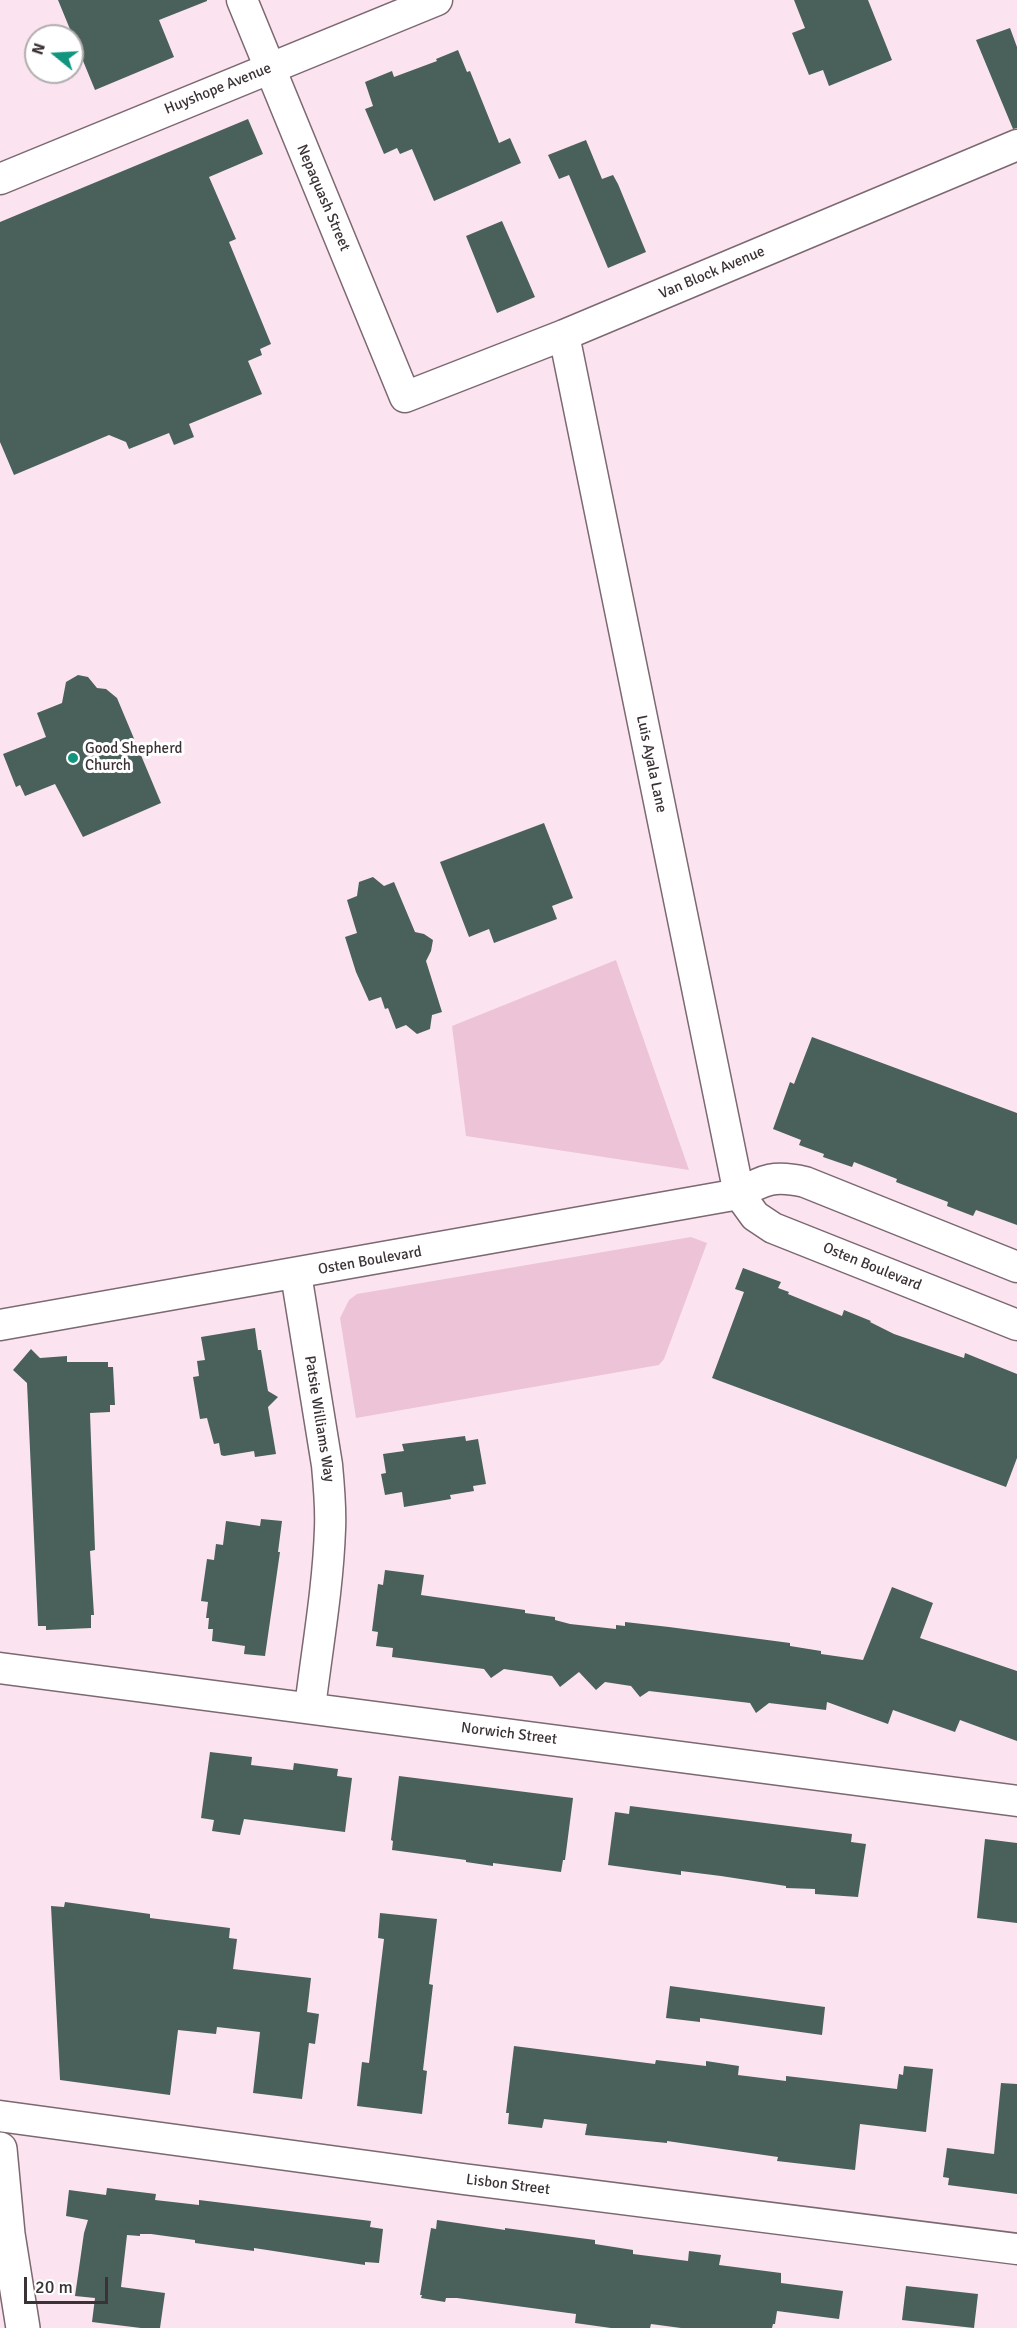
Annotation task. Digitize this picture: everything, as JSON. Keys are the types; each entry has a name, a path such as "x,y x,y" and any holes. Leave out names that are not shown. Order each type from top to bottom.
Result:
{"main road":[{"path":"0,2149 8,2234 23,2328"}],"street":[{"name":"Nepaquash Street","path":"242,0 405,397"},
{"name":"Huyshope Avenue","path":"0,178 437,0"},
{"name":"Van Block Avenue","path":"405,397 564,334 1017,145"},
{"name":"Luis Ayala Lane","path":"564,334 739,1194"},
{"name":"Osten Boulevard","path":"0,1325 739,1194 759,1182 774,1178 805,1182 1017,1267"},
{"name":"Osten Boulevard","path":"739,1194 755,1216 773,1228 1017,1325"},
{"name":"Patsie Williams Way","path":"296,1274 330,1496 327,1568 310,1708"},
{"name":"Norwich Street","path":"0,1668 1017,1801"},
{"name":"Lisbon Street","path":"0,2116 463,2179 1017,2249"}],"shaded area":[{"path":"616,960 689,1170 466,1136 452,1026"},
{"path":"691,1237 707,1243 664,1359 659,1365 356,1418 340,1318 349,1300 357,1294"}],"building":[{"path":"58,0 207,0 159,20 174,57 95,90 84,63 84,24 68,24"},
{"path":"794,0 868,0 892,60 829,86 823,70 809,75 792,33 805,28"},
{"path":"1010,28 1017,47 1017,128 1013,129 976,40"},
{"path":"458,50 467,72 470,71 499,143 510,138 521,163 434,201 412,149 400,154 397,148 384,154 365,109 373,106 365,82 392,71 394,77 437,61 436,59"},
{"path":"248,119 263,154 209,177 236,239 229,242 271,344 260,349 262,355 248,361 262,394 189,424 194,437 174,445 169,433 129,449 126,442 109,435 14,475 0,442 0,222"},
{"path":"586,140 602,179 613,175 618,184 646,252 608,268 569,175 559,179 548,155"},
{"path":"502,221 535,297 497,313 466,236"},
{"name":"Good Shepherd Church","path":"78,675 88,677 97,688 106,689 117,698 161,803 83,837 55,784 25,796 20,785 16,787 3,754 46,737 37,713 62,703 66,682"},
{"path":"544,823 573,898 552,906 557,919 494,943 489,929 469,937 440,862"},
{"path":"373,877 384,886 394,882 415,932 424,934 433,940 426,961 442,1012 432,1015 430,1029 417,1034 406,1025 396,1029 381,997 369,1001 356,972 345,937 357,933 347,900 357,896 359,882"},
{"path":"812,1037 1017,1113 1017,1225 976,1210 973,1216 947,1206 948,1202 896,1182 897,1179 854,1162 852,1167 823,1157 824,1154 799,1145 801,1140 773,1129 790,1082 794,1084"},
{"path":"743,1268 781,1282 778,1288 789,1292 788,1294 842,1316 844,1310 894,1334 964,1358 965,1353 1017,1374 1017,1458 1006,1487 712,1378 744,1292 735,1289"},
{"path":"255,1328 268,1391 278,1397 268,1407 276,1454 255,1457 254,1451 224,1456 221,1455 219,1443 214,1444 207,1418 200,1419 193,1377 199,1376 197,1361 205,1360 201,1337"},
{"path":"31,1349 40,1358 67,1356 67,1362 108,1362 108,1367 113,1367 115,1405 110,1405 110,1412 90,1413 95,1550 90,1551 94,1615 91,1615 91,1628 46,1630 46,1626 38,1626 27,1383 13,1370"},
{"path":"465,1436 466,1441 478,1439 486,1484 473,1486 474,1491 450,1495 451,1499 404,1507 402,1492 385,1495 381,1474 386,1473 383,1454 404,1451 402,1444"},
{"path":"261,1519 282,1521 278,1552 280,1552 265,1656 244,1654 245,1646 212,1641 213,1629 208,1629 209,1618 206,1618 208,1602 201,1601 207,1559 214,1560 216,1544 223,1545 226,1521 260,1526"},
{"path":"385,1570 424,1575 421,1595 525,1610 525,1613 555,1617 555,1620 570,1624 616,1629 616,1625 625,1626 625,1622 669,1627 790,1643 790,1646 821,1651 821,1654 863,1660 892,1587 933,1603 920,1638 1017,1671 1017,1741 960,1720 955,1732 893,1710 888,1724 827,1702 826,1710 769,1703 756,1713 750,1703 649,1691 640,1697 631,1686 605,1682 596,1690 579,1672 560,1687 552,1676 504,1669 491,1678 484,1669 392,1657 393,1648 376,1646 378,1632 372,1631 378,1584 383,1585"},
{"path":"210,1752 252,1757 251,1765 293,1770 294,1763 338,1769 337,1776 352,1778 345,1832 244,1819 240,1835 212,1831 214,1820 201,1818"},
{"path":"399,1776 573,1798 565,1860 563,1860 561,1872 493,1863 493,1866 392,1850 393,1841 391,1840"},
{"path":"630,1806 852,1834 851,1842 866,1844 858,1897 815,1894 815,1889 786,1888 786,1886 721,1876 681,1871 681,1875 608,1865 615,1812 629,1814"},
{"path":"985,1839 1017,1843 1017,1923 977,1918"},
{"path":"65,1902 150,1914 150,1918 230,1928 229,1938 237,1939 233,1969 311,1978 307,2012 319,2014 315,2044 309,2043 302,2099 253,2093 260,2032 217,2027 216,2034 178,2030 170,2095 60,2080 51,1906 64,1907"},
{"path":"380,1913 437,1919 429,1984 433,1985 423,2070 427,2071 422,2114 357,2106 362,2062 369,2063 384,1939 378,1938"},
{"path":"670,1986 825,2007 822,2035 700,2018 700,2022 666,2018"},
{"path":"514,2046 655,2064 656,2060 706,2066 706,2061 739,2066 738,2075 786,2081 786,2076 897,2089 899,2074 903,2075 904,2066 933,2069 926,2132 860,2124 855,2170 777,2161 778,2157 667,2141 667,2143 585,2135 587,2124 544,2119 542,2128 508,2124 509,2113 506,2113"},
{"path":"1001,2083 1017,2084 1017,2194 948,2185 949,2178 943,2177 947,2148 994,2154"},
{"path":"107,2188 156,2194 155,2200 199,2205 199,2200 371,2221 370,2227 383,2229 379,2263 365,2262 365,2265 254,2248 254,2251 151,2234 127,2235 121,2287 165,2293 160,2328 92,2322 95,2298 75,2296 88,2220 66,2216 69,2190 106,2195"},
{"path":"437,2220 595,2240 595,2244 633,2250 633,2254 688,2261 689,2251 721,2255 719,2265 781,2273 781,2283 843,2291 839,2319 777,2311 772,2328 681,2328 651,2324 650,2328 611,2328 575,2323 576,2314 457,2298 446,2298 445,2302 421,2298 431,2228 436,2229"},
{"path":"906,2286 978,2294 974,2328 902,2320"}],"place":[{"name":"Good Shepherd Church","path":"73,758"}]}
